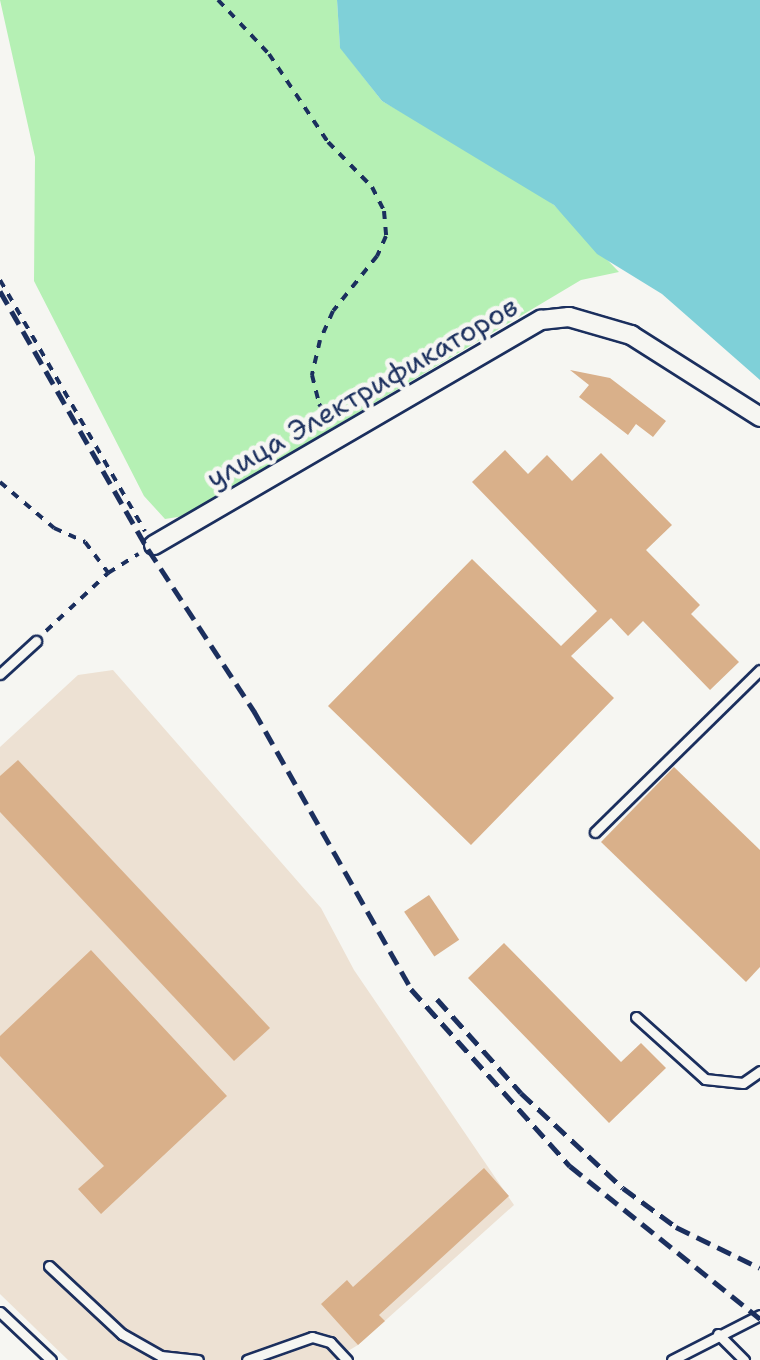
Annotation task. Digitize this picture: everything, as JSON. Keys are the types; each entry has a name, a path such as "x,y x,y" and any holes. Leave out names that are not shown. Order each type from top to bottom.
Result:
{"street":[{"name":"улица Электрификаторов","path":"154,545 518,330 569,316 631,336 760,417"}],"lane":[{"path":"0,674 36,640"},
{"path":"595,832 760,670"},
{"path":"636,1017 705,1079 743,1083 760,1070"},
{"path":"49,1266 122,1334 161,1356 198,1360"},
{"path":"0,1312 51,1360"},
{"path":"672,1360 760,1315"},
{"path":"718,1334 744,1360"},
{"path":"247,1360 312,1337 330,1342 347,1360"}],"path":[{"path":"218,0 269,54 328,142 372,187 384,210 386,236 377,256 333,311 312,375 319,404 342,435"},
{"path":"0,280 154,545"},
{"path":"0,482 54,528 85,542 108,573"},
{"path":"36,640 108,573 135,557"}],"shaded area":[{"path":"113,670 321,908 354,970 514,1205 358,1345 333,1360 68,1360 0,1294 0,747 78,675"}],"green space":[{"path":"0,0 337,0 340,47 382,101 516,177 554,205 619,272 581,280 184,516 165,519 144,496 34,281 35,157"}],"water":[{"path":"337,0 760,0 760,380 662,294 597,254 554,205 382,101 340,48"}],"building":[{"path":"570,370 610,378 666,421 653,437 636,424 628,435 579,397 589,385"},
{"path":"505,450 528,474 547,455 572,481 601,453 672,525 646,550 700,605 691,614 739,662 710,690 643,621 628,636 611,618 571,656 614,698 471,845 328,706 472,559 561,646 597,611 472,482"},
{"path":"18,760 270,1028 234,1061 0,812 0,776"},
{"path":"674,767 760,850 760,967 746,982 601,842"},
{"path":"429,895 459,940 434,957 404,912"},
{"path":"504,943 621,1062 641,1043 666,1068 609,1123 468,978"},
{"path":"91,950 227,1096 101,1214 78,1189 104,1166 0,1056 0,1036"},
{"path":"484,1168 509,1196 379,1315 385,1321 358,1345 321,1304 347,1280 353,1287"}],"railway":[{"path":"0,291 148,549 254,711 411,989 570,1166 760,1319"},
{"path":"437,999 521,1093 623,1188 676,1227 760,1268"}]}
